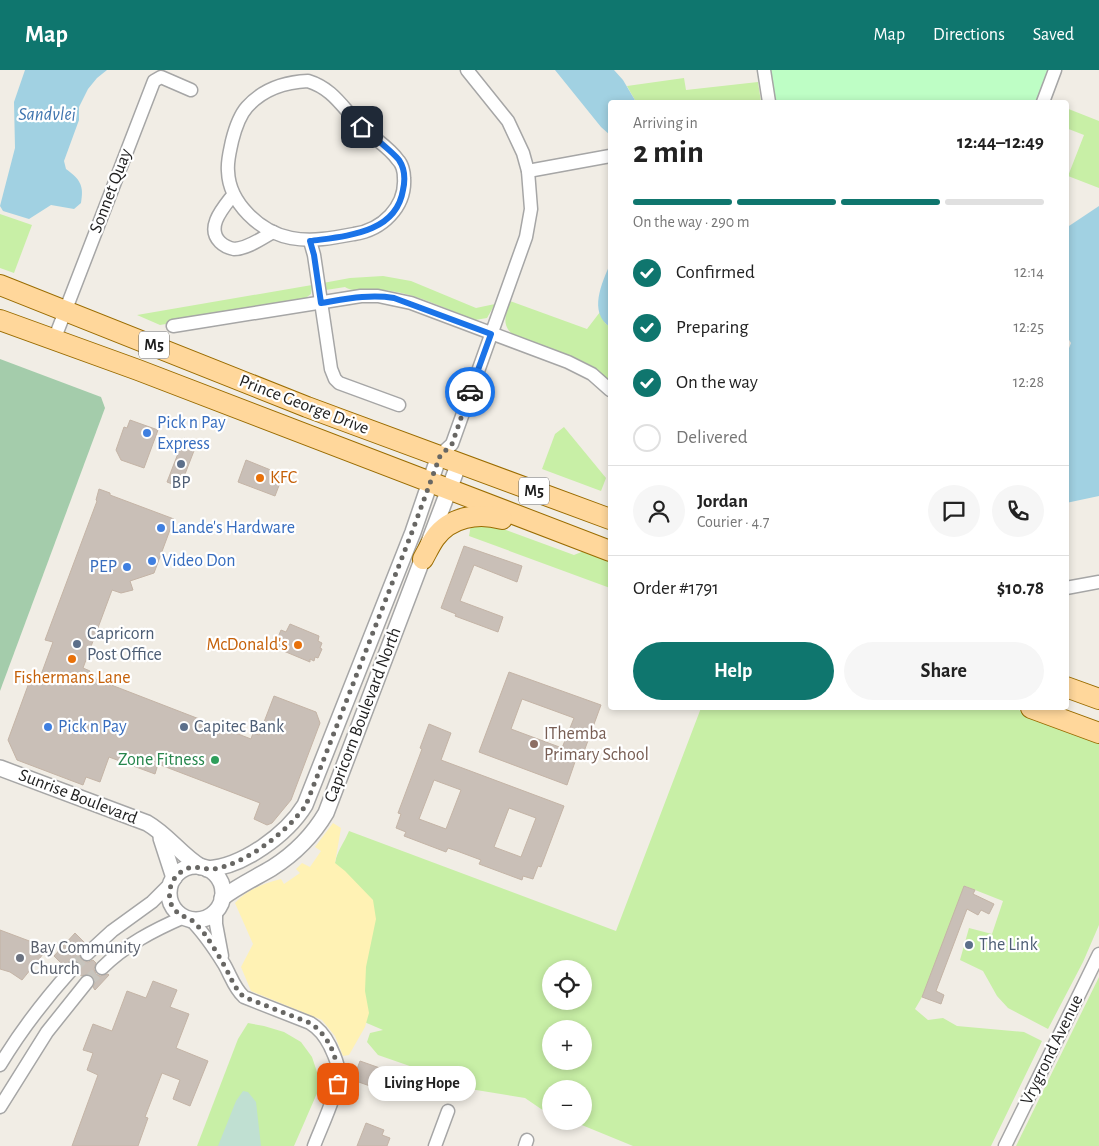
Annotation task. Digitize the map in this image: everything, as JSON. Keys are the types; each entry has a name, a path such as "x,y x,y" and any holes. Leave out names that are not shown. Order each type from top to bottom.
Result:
{"main road":[{"name":"Prince George Drive","path":"0,285 307,407 446,450 459,463 608,518"},
{"name":"Prince George Drive","path":"0,320 138,370 602,548"},
{"path":"423,559 435,538 446,527 464,518 479,515 498,518 602,548"},
{"path":"1069,688 1099,699"},
{"path":"1036,710 1099,733"}],"street":[{"path":"446,450 526,237 531,209 528,171 523,153 508,121 467,70"},
{"path":"764,70 769,100"},
{"path":"1044,100 1055,70"},
{"name":"Sonnet Quay","path":"54,340 154,81 161,77 191,90"},
{"path":"308,81 325,88 362,127 399,160 404,173 402,196 398,206 384,222 361,233 310,241 289,238 273,232 250,216 233,195 228,172 229,156 240,118 247,107 258,97 291,82 308,81"},
{"path":"528,171 608,156"},
{"path":"233,195 218,217 215,225 215,232 224,246 235,249 249,245 273,232"},
{"path":"310,241 314,255 334,379 339,383 399,405"},
{"path":"173,326 361,296 394,298 581,368 592,374 608,388"},
{"name":"Capricorn Boulevard North","path":"204,868 214,869 234,862 268,843 290,824 306,805 430,483 446,450"},
{"name":"Capricorn Boulevard North","path":"219,904 235,888 274,867 292,854 313,832 326,813 459,463"},
{"path":"1069,587 1099,582"},
{"name":"Sunrise Boulevard","path":"0,768 147,823 155,828 180,852 204,868"},
{"name":"Sunrise Boulevard","path":"155,828 165,846 173,881"},
{"path":"87,954 112,931 152,902 184,870 204,868 218,878 221,884 217,933 225,966"},
{"path":"173,881 169,891 173,907 205,935 225,966 236,990 244,997 310,1023 319,1029 329,1044 336,1058 338,1084 314,1146"},
{"path":"102,968 144,936 188,919 205,919 219,904"},
{"name":"Vrygrond Avenue","path":"1005,1146 1099,954"},
{"path":"0,1065 25,1027 73,968"},
{"path":"0,1107 46,1032 88,982"},
{"path":"435,1146 448,1111"}],"green space":[{"path":"764,70 1055,70 1044,100 769,100"},
{"path":"684,78 686,90 758,82 761,100 635,100 627,86"},
{"path":"1069,109 1099,121 1099,188 1069,176 1084,135 1069,129"},
{"path":"0,214 32,225 14,273 0,268"},
{"path":"383,276 411,281 476,308 495,304 487,318 475,320 423,299 402,293 385,290 360,291 345,287 326,290 323,283 350,278"},
{"path":"312,285 311,294 303,300 160,325 137,315"},
{"path":"510,301 587,329 600,312 608,325 608,379 588,365 563,353 512,334 506,326 506,314"},
{"path":"0,359 101,397 105,408 0,691"},
{"path":"564,427 606,478 601,491 542,469 555,434"},
{"path":"471,525 498,527 574,555 584,551 608,557 608,587 469,536"},
{"path":"700,710 1018,710 1099,740 1099,925 1083,962 1048,1029 1008,1008 997,996 983,971 960,960 969,928 992,934 1003,901 965,886 922,997 915,1009 928,1020 943,1018 957,1026 1024,1032 1042,1041 991,1146 633,1146 592,1129 592,1080 542,1080 542,1110 525,1098 470,1089 451,1078 378,1055 367,1042 370,1033 383,1030 362,1021 335,863 349,831 616,931"},
{"path":"1099,977 1099,1146 1016,1146"},
{"path":"248,1023 284,1032 301,1042 312,1057 318,1075 318,1091 294,1146 197,1146 238,1039"},
{"path":"243,1091 248,1092 256,1102 261,1146 218,1146 236,1101"}],"sand":[{"path":"333,823 341,828 335,863 373,900 376,919 366,967 365,991 369,1013 365,1027 349,1055 343,1056 335,1036 322,1020 251,991 241,967 253,944 235,903 245,894 262,885 281,879 284,884 300,873 296,869 302,863 310,867 321,851 315,847"}],"water":[{"name":"Sandvlei","path":"25,70 107,70 88,89 79,107 79,120 64,161 66,169 78,180 82,188 81,203 74,209 51,205 29,219 3,211 0,206 15,148 14,102"},
{"path":"555,70 614,70 623,80 635,100 608,100 608,133"},
{"path":"1099,206 1099,496 1069,502 1069,348 1071,343 1069,340 1069,226"},
{"path":"608,269 608,325 603,321 598,305"}],"building":[{"path":"130,420 158,430 144,468 121,460 116,450 124,427 127,428"},
{"path":"184,438 197,443 180,487 167,482"},
{"name":"KFC","path":"246,460 283,475 275,496 238,482"},
{"path":"99,489 174,519 154,573 130,581 133,590 121,593 112,590 83,668 90,671 88,676 251,739 253,733 259,735 274,696 316,712 320,723 291,800 272,823 267,825 254,819 260,803 158,764 155,774 109,757 100,782 86,777 83,785 17,760 8,740 30,680 38,683 53,642 45,640 97,501"},
{"path":"464,546 522,566 517,582 474,565 460,601 503,617 498,632 455,616 456,614 441,608"},
{"name":"McDonald's","path":"290,624 319,636 318,641 322,643 320,648 322,649 318,658 315,657 314,661 310,659 310,662 274,647 281,630 286,632"},
{"path":"509,672 601,705 582,757 580,756 578,760 576,759 567,785 479,752","holes":["522,699 574,718 562,748 511,729"]},
{"path":"429,724 451,733 441,760 564,806 541,867 538,866 533,879 523,876 522,880 479,864 481,860 448,848 446,852 404,836 406,832 396,828 401,814 398,813 422,749 420,748","holes":["434,780 461,790 446,829 419,819","509,808 536,818 521,857 494,847"]},
{"path":"964,886 975,890 973,894 994,904 989,914 981,910 978,915 967,909 936,991 944,995 941,1004 922,997"},
{"name":"Bay Community Church","path":"0,930 48,948 22,980 10,972 0,969"},
{"path":"75,933 86,944 79,951 81,959 88,962 93,960 96,963 94,969 96,974 100,976 109,975 95,990 92,976 88,974 81,976 79,974 81,966 78,962 71,960 64,966 54,956"},
{"path":"153,981 177,990 170,1007 189,1014 176,1048 208,1061 190,1106 173,1099 180,1080 162,1073 145,1117 148,1118 138,1146 72,1146 98,1075 87,1070 93,1053 83,1050 93,1024 112,1031 127,991 146,998"},
{"path":"360,1061 411,1079 404,1098 353,1080"},
{"path":"366,1123 384,1130 382,1135 390,1138 387,1146 357,1146"}],"tunnel":[{"path":"73,968 87,954"},
{"path":"87,982 102,968"}],"way so far":[{"path":"338,1084 336,1058 319,1029 310,1023 244,997 236,990 225,966 205,935 191,920 178,913 173,907 169,891 174,878 184,870 196,867 214,869 240,859 268,843 280,834 306,805 440,456 452,444 470,392"}],"place":[{"name":"Pick n Pay Express","path":"147,433"},
{"name":"BP","path":"181,464"},
{"name":"KFC","path":"260,478"},
{"name":"Lande's Hardware","path":"161,528"},
{"name":"Video Don","path":"152,561"},
{"name":"PEP","path":"127,567"},
{"name":"Capricorn Post Office","path":"77,644"},
{"name":"McDonald's","path":"298,645"},
{"name":"Fishermans Lane","path":"72,659"},
{"name":"Pick n Pay","path":"48,727"},
{"name":"Capitec Bank","path":"184,727"},
{"name":"IThemba Primary School","path":"534,744"},
{"name":"Zone Fitness","path":"215,760"},
{"name":"The Link","path":"969,945"},
{"name":"Bay Community Church","path":"20,958"},
{"name":"Living Hope","path":"338,1084"}],"route":[{"path":"362,127 399,160 404,173 402,196 398,206 391,215 372,229 336,238 310,241 321,303 361,296 394,298 491,334 470,392"}]}
